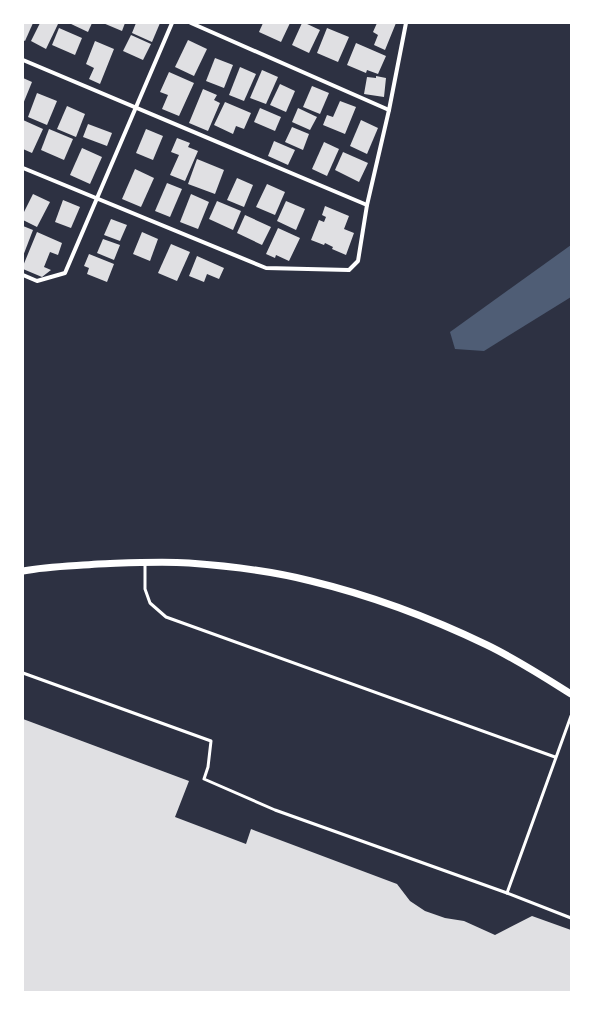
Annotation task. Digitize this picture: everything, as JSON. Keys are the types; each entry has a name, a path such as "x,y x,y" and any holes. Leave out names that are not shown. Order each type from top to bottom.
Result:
{"street":[{"path":"23,275 37,281 65,273 98,199 172,23"},
{"path":"191,23 389,110"},
{"path":"23,168 266,268 349,270 358,261 367,205 389,110 406,23"},
{"path":"23,60 367,205"},
{"path":"23,571 42,567 122,562 188,563 238,568 311,581 353,592 411,612 489,646 571,694"}],"lane":[{"path":"145,562 145,589 150,603 166,617 555,757"},
{"path":"23,673 210,741 208,767 204,778 275,810 507,893 571,918"},
{"path":"507,893 571,716"}],"water":[{"path":"571,245 571,297 484,351 455,349 450,332"}],"building":[{"path":"23,23 33,23 25,41 23,40"},
{"path":"40,23 58,24 46,49 31,41"},
{"path":"69,23 92,23 88,32"},
{"path":"103,23 125,23 122,31"},
{"path":"136,23 160,23 152,42 132,33"},
{"path":"263,23 290,23 281,42 259,32"},
{"path":"302,23 320,30 309,53 292,45"},
{"path":"377,23 396,23 385,50 374,45 378,35 373,32"},
{"path":"59,28 82,38 75,55 52,45"},
{"path":"327,28 349,37 338,62 317,53"},
{"path":"131,35 151,44 143,60 123,51"},
{"path":"188,40 207,49 194,76 175,67"},
{"path":"95,41 114,49 100,84 89,79 94,68 86,64"},
{"path":"356,43 386,56 378,74 367,70 366,73 347,65"},
{"path":"215,58 233,65 224,88 206,81"},
{"path":"240,67 256,74 244,101 229,95"},
{"path":"262,70 278,77 266,104 250,98"},
{"path":"169,72 194,83 179,116 162,109 168,95 160,92"},
{"path":"376,76 386,78 384,97 364,94 367,77 376,78"},
{"path":"23,78 32,82 23,104"},
{"path":"280,84 295,91 286,112 270,105"},
{"path":"312,86 329,93 320,114 303,107"},
{"path":"203,89 217,95 214,100 220,103 208,131 189,123"},
{"path":"37,93 57,101 47,125 28,117"},
{"path":"340,101 356,107 345,134 323,125 327,115 333,117"},
{"path":"225,102 251,113 244,129 236,126 233,134 214,125"},
{"path":"67,106 85,114 76,137 57,129"},
{"path":"260,108 281,117 275,131 254,122"},
{"path":"298,108 317,117 310,130 292,122"},
{"path":"23,120 43,129 32,153 23,149"},
{"path":"361,120 378,128 367,154 350,146"},
{"path":"88,124 112,133 107,146 83,137"},
{"path":"292,127 309,134 303,150 285,142"},
{"path":"49,129 73,139 64,160 41,150"},
{"path":"146,129 163,136 153,160 136,153"},
{"path":"177,138 190,143 188,147 198,151 185,181 170,175 179,155 171,152"},
{"path":"274,141 295,150 288,165 268,156"},
{"path":"324,142 339,149 327,176 312,169"},
{"path":"82,148 102,157 90,184 70,175"},
{"path":"343,152 368,163 359,182 335,170"},
{"path":"197,159 224,170 215,194 188,184"},
{"path":"135,169 154,178 141,207 122,199"},
{"path":"237,178 253,185 244,207 227,200"},
{"path":"167,183 182,189 170,217 155,211"},
{"path":"267,184 285,192 275,215 256,207"},
{"path":"33,194 50,202 37,227 23,220 23,214"},
{"path":"191,194 209,202 198,229 180,222"},
{"path":"63,200 80,207 71,228 55,222"},
{"path":"217,201 241,211 233,230 209,219"},
{"path":"286,201 305,209 296,230 277,221"},
{"path":"325,206 349,216 344,229 354,233 346,255 332,249 333,247 325,243 324,245 311,240 319,220 324,222 326,217 322,215"},
{"path":"245,215 271,227 262,245 237,233"},
{"path":"111,219 127,225 120,241 104,235"},
{"path":"23,226 33,230 23,256"},
{"path":"278,228 300,238 289,261 276,255 275,258 266,254"},
{"path":"37,232 62,243 58,255 50,252 44,267 51,270 42,277 23,269"},
{"path":"142,232 158,239 150,261 133,254"},
{"path":"103,239 120,245 114,260 97,253"},
{"path":"171,244 190,252 177,281 158,273"},
{"path":"89,254 114,264 107,282 87,274 89,268 84,266"},
{"path":"197,256 224,268 219,279 207,274 204,282 189,276"},
{"path":"23,719 189,781 175,817 246,844 251,829 397,884 410,901 425,911 445,918 464,921 495,935 532,916 571,930 571,992 23,991"}]}
